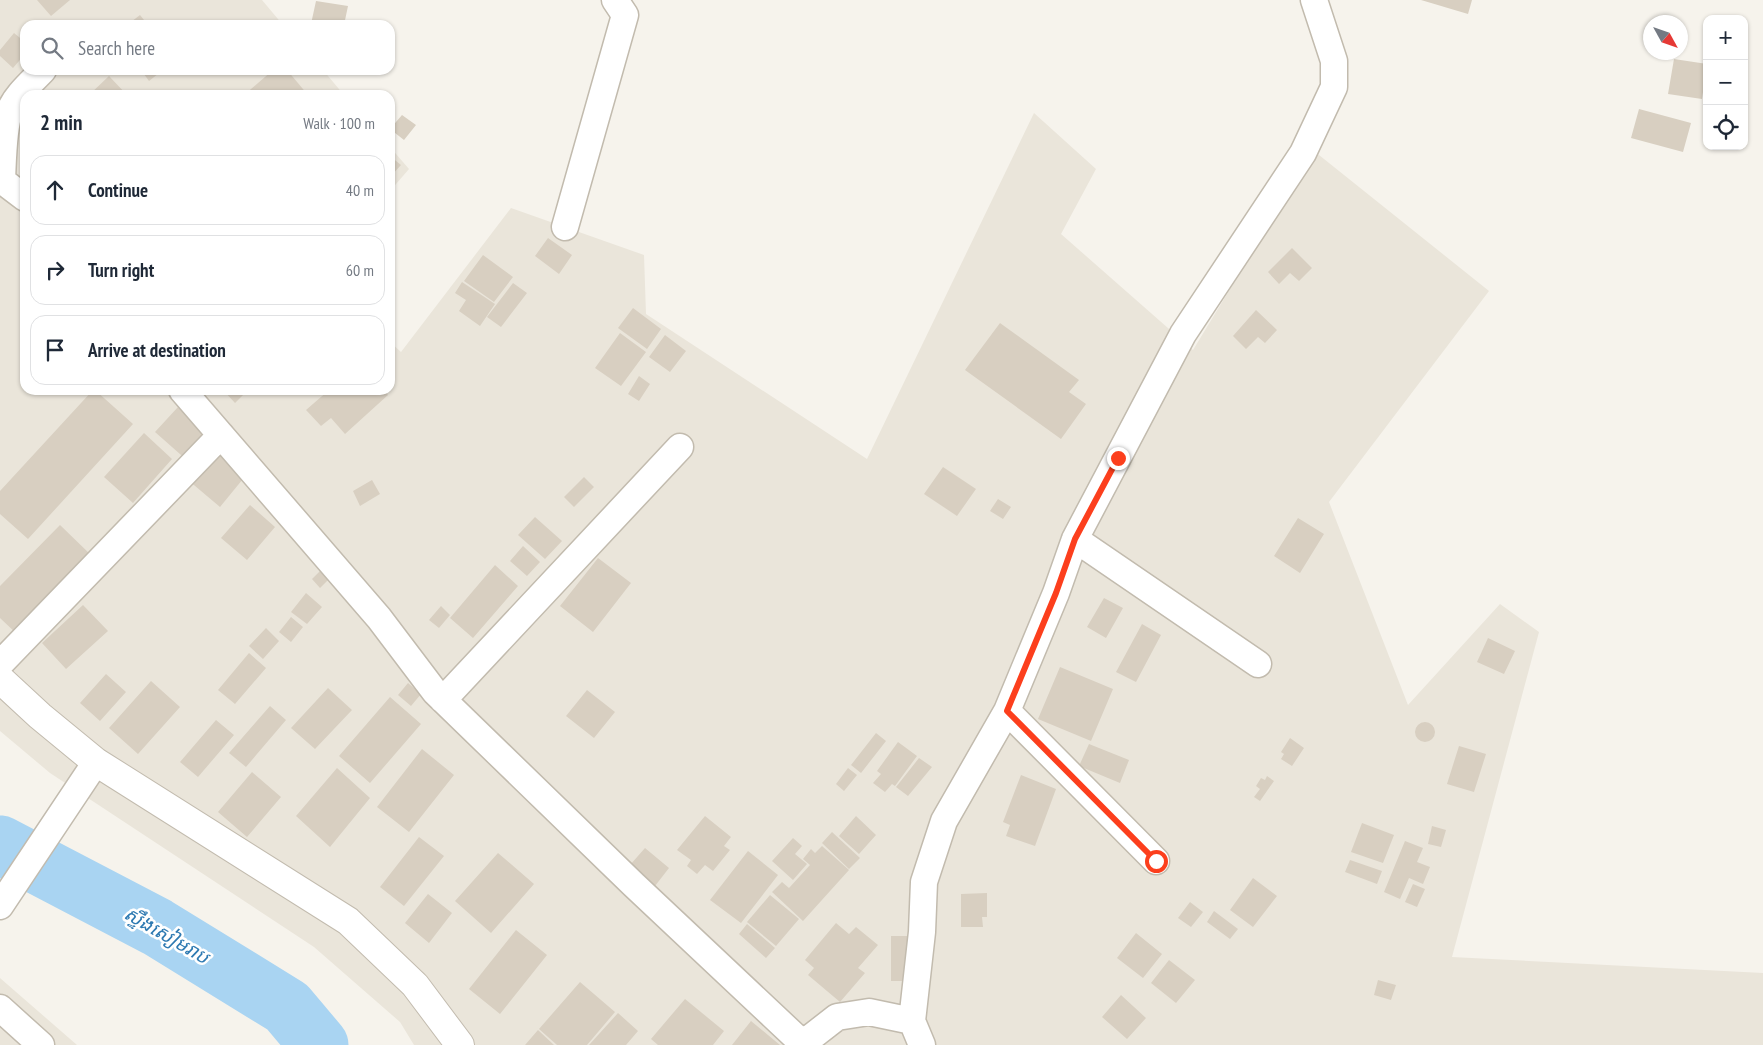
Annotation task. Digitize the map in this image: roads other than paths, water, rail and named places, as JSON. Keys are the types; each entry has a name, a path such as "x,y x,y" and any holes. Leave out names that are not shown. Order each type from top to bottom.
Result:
{"street":[{"path":"565,227 625,15 615,0"},
{"path":"922,1045 912,1021 922,932 924,882 944,821 1007,711 1056,593 1075,539 1183,334 1303,154 1334,87 1334,61 1314,0"},
{"path":"24,90 39,75"},
{"path":"20,95 10,109 4,143 1,180 20,194"},
{"path":"186,395 379,618 408,658 443,700 802,1044 837,1017 869,1012 912,1021"},
{"path":"0,664 221,435"},
{"path":"443,700 680,448"},
{"path":"1075,539 1258,664"},
{"path":"0,679 40,716 96,762 348,921 415,985 460,1045"},
{"path":"1007,711 1156,861"},
{"path":"0,906 96,762"},
{"path":"0,1008 41,1045"}],"waterway":[{"name":"ស្ទឹងសៀមរាប","path":"0,845 157,927 287,1007 319,1045"}]}
